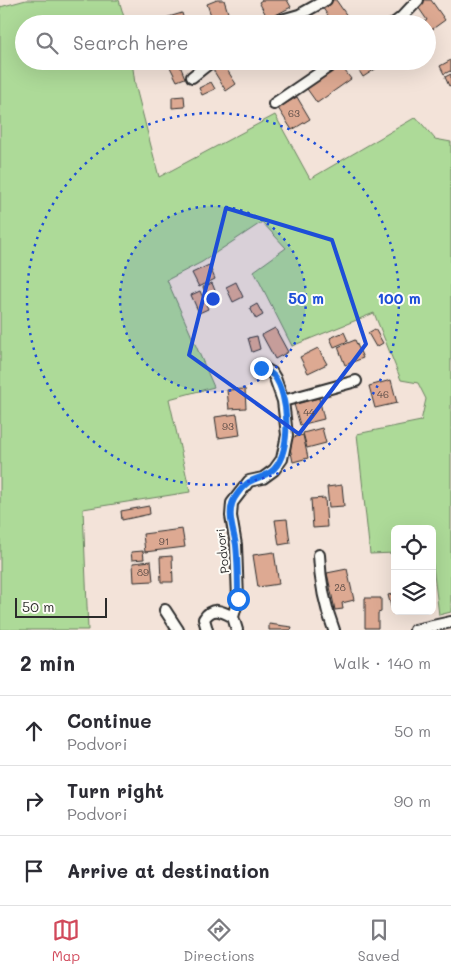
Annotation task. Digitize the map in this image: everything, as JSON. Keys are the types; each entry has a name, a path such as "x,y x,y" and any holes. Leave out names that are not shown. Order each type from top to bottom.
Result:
{"street":[{"path":"299,15 326,0"},
{"path":"404,15 418,0"},
{"path":"192,77 201,70"},
{"path":"274,104 323,70"},
{"name":"Podvori","path":"237,630 233,617 238,599 236,546 231,516 232,503 249,481 263,478 274,470 282,459 287,435 283,401 275,378 272,373 261,368"},
{"path":"283,401 356,381"},
{"path":"318,555 319,568 334,630"},
{"path":"165,610 178,630"},
{"path":"207,630 204,619 213,610 219,610 233,617"},
{"path":"415,630 451,622"}],"highlighted area":[{"path":"226,208 332,240 366,344 299,434 189,355"}],"green space":[{"path":"26,0 119,0 123,15 15,15 15,70 133,70 135,84 159,177 275,115 310,179 416,117 435,139 451,142 451,612 439,615 436,591 436,525 391,525 391,553 370,554 357,434 421,421 426,399 418,383 401,380 374,313 292,346 254,271 286,248 262,222 202,262 167,280 214,387 169,399 190,492 83,509 88,630 0,630 0,7"}],"building":[{"path":"217,0 224,0 229,15 211,15 207,4"},
{"path":"262,0 287,0 291,7 276,15 266,15 259,2"},
{"path":"332,0 336,0 346,15 328,15 322,7"},
{"path":"421,0 431,0 445,20 436,26 436,15 424,15 416,4"},
{"path":"451,60 451,72 444,74 440,66"},
{"path":"172,70 182,70 185,78 177,81"},
{"path":"213,70 227,70 236,84 226,91"},
{"path":"329,70 344,70 351,79 317,103 305,86"},
{"path":"359,70 374,70 363,77"},
{"path":"451,74 451,85 449,86 445,77"},
{"path":"211,82 215,89 202,95 199,88"},
{"path":"184,96 185,107 172,108 172,97"},
{"path":"297,97 310,119 292,130 278,108"},
{"path":"209,265 215,279 199,287 192,273"},
{"path":"236,282 243,297 233,302 226,287"},
{"path":"212,283 216,293 207,297 203,287"},
{"path":"200,291 208,309 199,313 191,295"},
{"path":"257,304 263,315 256,319 250,308"},
{"path":"275,328 288,352 275,359 262,335"},
{"path":"375,329 383,343 376,347 368,333"},
{"path":"344,332 348,341 334,347 330,338"},
{"path":"257,336 260,349 252,352 248,338"},
{"path":"355,340 363,358 345,365 338,347"},
{"path":"318,348 327,364 308,373 300,357"},
{"path":"391,380 397,403 375,408 369,386"},
{"path":"245,389 246,408 229,409 227,390"},
{"path":"319,398 324,419 300,425 294,404"},
{"path":"237,414 240,435 218,438 215,417"},
{"path":"322,428 326,443 307,448 303,433"},
{"path":"303,435 308,458 293,462 288,438"},
{"path":"342,485 344,506 329,507 327,487"},
{"path":"325,498 327,527 313,528 311,499"},
{"path":"149,506 150,514 122,520 121,511"},
{"path":"287,519 290,543 279,545 275,520"},
{"path":"182,529 185,547 145,552 143,534"},
{"path":"143,551 144,559 132,560 131,552"},
{"path":"274,552 279,584 258,587 253,555"},
{"path":"172,556 173,582 161,582 160,557"},
{"path":"151,561 153,581 134,582 133,563"},
{"path":"347,569 354,600 342,603 343,609 335,610 327,573"},
{"path":"391,594 391,606 388,595"},
{"path":"365,598 381,598 378,628 365,628"},
{"path":"269,624 292,627 291,630 269,630"}],"route":[{"path":"238,599 236,546 231,516 232,503 249,481 263,478 274,470 282,459 287,435 283,401 275,378 272,373 261,368"}]}
